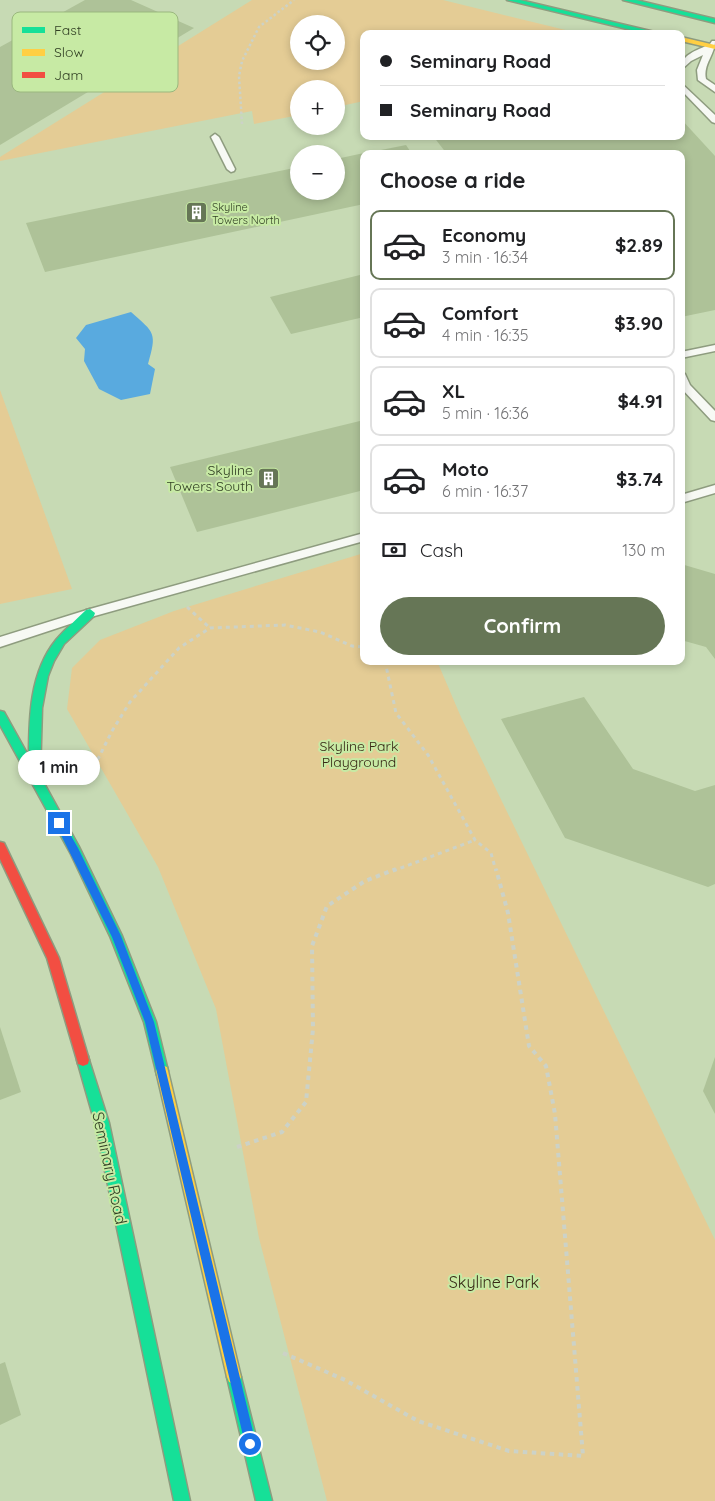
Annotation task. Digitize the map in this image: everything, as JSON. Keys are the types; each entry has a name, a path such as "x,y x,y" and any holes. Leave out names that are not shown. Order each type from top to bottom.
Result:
{"main road":[{"path":"505,0 587,30"},
{"path":"511,0 642,30"},
{"path":"627,0 715,21"},
{"path":"685,40 714,45"},
{"path":"35,780 34,724 42,674 58,645 90,613"},
{"path":"0,715 75,851 116,936 150,1022 264,1501"},
{"name":"Seminary Road","path":"0,847 53,958 102,1123 182,1501"}],"lane":[{"path":"685,63 688,59 714,45"},
{"path":"714,45 702,64 700,74 705,83 715,89"},
{"path":"685,89 715,120"},
{"path":"215,137 231,169"},
{"path":"685,355 715,348"},
{"path":"685,385 715,417"},
{"path":"685,498 715,489"},
{"path":"0,642 90,613 360,538"}],"path":[{"path":"242,124 239,76 242,61 259,27 294,0"},
{"path":"187,607 210,628"},
{"path":"94,767 112,731 130,702 179,648 210,628 286,625 320,632 352,646 360,646"},
{"path":"283,1353 345,1380 418,1421 509,1451 583,1456 555,1114 546,1066 529,1046 508,912 492,853 475,840 428,755 396,712 386,665"},
{"path":"237,1146 282,1132 306,1102 313,1029 312,946 327,906 365,881 475,840"}],"green space":[{"path":"252,0 443,0 566,30 360,30 360,102 345,105 345,80 290,80 290,117 254,124 252,111 0,161 0,157 104,92 178,92 178,46"},
{"path":"0,390 72,589 0,604"},
{"name":"Skyline Park","path":"360,554 360,665 439,665 461,717 715,1240 715,1501 327,1501 259,1238 216,1009 158,867 67,709 72,668 100,640 174,611"}],"water":[{"path":"131,312 152,334 153,346 148,364 155,369 150,394 121,400 99,389 84,361 85,349 76,338 86,325"}],"building":[{"path":"85,0 131,0 158,12 63,12"},
{"path":"178,21 194,28 178,38"},
{"path":"12,40 12,92 88,92 0,145 0,47"},
{"path":"685,123 715,156 715,310 685,316 685,150 444,150 436,140 685,140"},
{"path":"406,145 409,150 381,150"},
{"name":"Skyline Towers North","path":"360,154 360,205 45,272 26,223 290,169 290,200 345,200 345,157"},
{"path":"360,275 360,318 291,334 270,297"},
{"name":"Skyline Towers South","path":"360,421 360,491 197,532 170,467"},
{"path":"685,565 715,574 715,659 706,647 685,641"},
{"path":"584,697 633,769 695,791 715,785 715,884 708,887 565,838 501,719"},
{"path":"0,1027 21,1092 0,1100"},
{"path":"715,1057 715,1114 703,1091"},
{"path":"5,1362 21,1415 0,1425 0,1364"}],"traffic: fast":[{"path":"511,0 642,30"},
{"path":"627,0 715,21"},
{"path":"35,774 36,708 43,676 57,646 90,613"},
{"path":"0,715 75,851 116,936 150,1022 162,1071"},
{"path":"83,1060 102,1123 182,1501"},
{"path":"234,1377 264,1501"}],"traffic: slow":[{"path":"685,40 715,47"},
{"path":"162,1071 234,1377"}],"traffic: jam":[{"path":"0,847 53,958 83,1060"}],"place":[{"name":"Skyline Towers North","path":"196,213"},
{"name":"Skyline Towers South","path":"269,478"}],"route":[{"path":"59,823 75,851 116,936 150,1022 250,1444"}],"park label":[{"name":"Skyline Park Playground","path":"359,754"}]}
